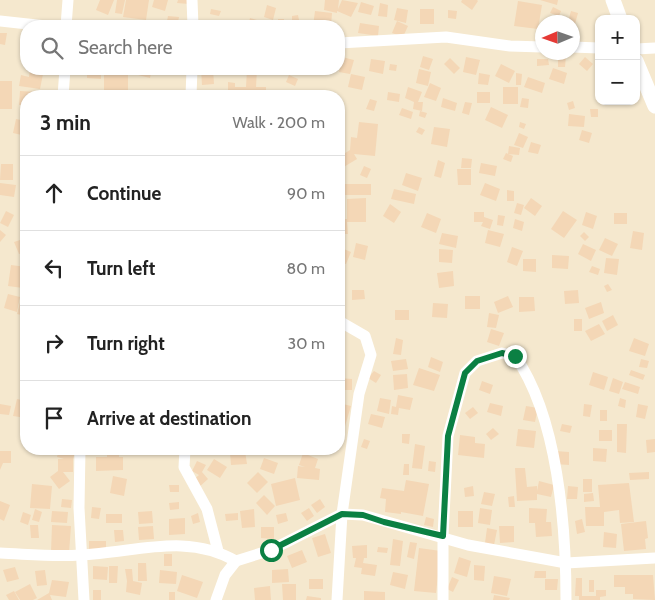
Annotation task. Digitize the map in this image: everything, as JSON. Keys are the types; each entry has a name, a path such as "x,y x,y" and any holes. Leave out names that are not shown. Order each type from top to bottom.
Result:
{"street":[{"path":"66,20 68,0"},
{"path":"192,0 193,20"},
{"path":"613,0 619,15"},
{"path":"0,21 20,23"},
{"path":"345,43 446,37 510,46 535,47"},
{"path":"580,47 595,48"},
{"path":"640,49 655,48"},
{"path":"640,70 655,106"},
{"path":"64,90 65,75"},
{"path":"191,90 192,75"},
{"path":"337,600 342,514 360,394 371,356 365,336 345,324"},
{"path":"443,600 443,536 448,436 465,373 477,361 502,353 515,356 528,374 544,421 558,484 566,563 566,600"},
{"path":"80,455 80,556 84,600"},
{"path":"185,455 184,467 207,509 218,551"},
{"path":"216,600 224,575 236,561 271,550 342,514 363,515 443,536 468,545 566,563 655,558"},
{"path":"0,553 80,556 183,545 218,551 236,561"}],"shaded area":[{"path":"0,0 655,0 655,600 0,600"}],"building":[{"path":"100,0 114,0 108,15 96,10"},
{"path":"117,0 125,0 122,14 115,13"},
{"path":"126,0 149,0 146,20 123,17"},
{"path":"154,0 168,0 165,11 152,7"},
{"path":"178,0 189,0 189,4 177,3"},
{"path":"325,0 339,0 338,9 342,0 358,3 351,17 337,11 337,13 324,10"},
{"path":"462,0 478,1 472,10 461,2"},
{"path":"540,0 558,0 557,5"},
{"path":"518,1 542,5 540,15 535,15 535,29 514,26"},
{"path":"361,2 374,6 371,15 358,12"},
{"path":"380,3 388,5 387,17 378,16"},
{"path":"267,5 276,8 273,20 264,17"},
{"path":"553,7 561,11 559,15 550,13"},
{"path":"397,8 408,10 406,23 394,20"},
{"path":"211,9 221,11 219,16 210,14"},
{"path":"420,9 434,9 434,24 420,24"},
{"path":"448,10 457,11 456,19 448,18"},
{"path":"315,11 332,13 331,20 314,20"},
{"path":"571,11 578,13 577,15 570,15"},
{"path":"298,15 299,20 292,20 292,16"},
{"path":"168,16 179,17 178,20 167,20"},
{"path":"397,21 408,26 403,37 392,33"},
{"path":"360,23 379,26 378,36 358,33"},
{"path":"0,33 7,33 5,45 0,44"},
{"path":"423,56 433,59 429,70 420,67"},
{"path":"466,57 480,60 476,75 463,72"},
{"path":"585,57 593,64 587,71 579,64"},
{"path":"345,58 354,60 350,74 345,73"},
{"path":"450,58 460,68 454,74 444,64"},
{"path":"371,59 385,61 383,74 369,71"},
{"path":"537,60 548,60 549,65 537,66"},
{"path":"558,60 566,60 565,67 558,67"},
{"path":"390,64 397,65 396,71 389,70"},
{"path":"501,64 515,71 509,83 495,76"},
{"path":"553,68 567,73 564,84 549,79"},
{"path":"419,69 431,72 428,86 416,83"},
{"path":"479,73 490,75 488,85 478,84"},
{"path":"516,73 522,74 521,85 516,85"},
{"path":"351,74 365,77 362,90 348,87"},
{"path":"21,75 29,77 29,75 43,75 40,89 19,86"},
{"path":"87,75 101,75 101,79 87,78"},
{"path":"104,75 128,75 128,90 104,90"},
{"path":"138,75 151,75 150,78"},
{"path":"201,75 213,75 214,84 202,85"},
{"path":"247,75 257,75 256,87 266,87 266,90 228,90 228,82 235,83 235,87 246,87"},
{"path":"289,75 298,79 295,86 286,82"},
{"path":"528,77 545,83 542,93 524,87"},
{"path":"0,81 12,81 12,109 0,109"},
{"path":"430,83 441,88 436,101 424,97"},
{"path":"408,87 422,92 418,102 423,102 422,111 413,109 414,102 405,98"},
{"path":"503,87 518,87 518,104 503,104"},
{"path":"388,92 400,94 399,102 387,100"},
{"path":"477,92 490,92 490,103 477,103"},
{"path":"443,98 457,103 455,111 441,107"},
{"path":"522,98 529,99 528,108 520,107"},
{"path":"370,99 377,101 374,111 366,109"},
{"path":"573,101 575,108 569,110 567,103"},
{"path":"465,102 472,103 469,115 462,113"},
{"path":"491,107 508,115 502,128 485,120"},
{"path":"402,108 413,112 411,119 399,115"},
{"path":"590,109 598,109 598,117 591,117"},
{"path":"420,111 427,113 425,118 419,116"},
{"path":"569,114 585,116 584,127 568,126"},
{"path":"16,119 20,120 20,135 13,133"},
{"path":"359,122 378,124 375,156 354,154 357,159 345,166 345,153 350,150 351,137 357,138"},
{"path":"520,122 526,124 524,129 519,127"},
{"path":"419,127 425,130 422,135 416,132"},
{"path":"434,127 450,129 447,147 431,144"},
{"path":"582,130 592,133 589,143 579,140"},
{"path":"519,133 528,137 523,148 514,145"},
{"path":"531,142 541,145 538,154 528,152"},
{"path":"509,146 520,148 519,155 508,154"},
{"path":"506,153 513,156 511,162 503,159"},
{"path":"462,158 472,159 471,168 461,168"},
{"path":"438,160 445,163 441,178 434,176"},
{"path":"481,163 497,166 495,176 479,173"},
{"path":"1,164 13,164 13,180 0,180"},
{"path":"364,166 371,169 367,178 360,175"},
{"path":"457,169 471,169 471,185 458,185"},
{"path":"406,173 422,178 418,191 402,185"},
{"path":"0,183 16,185 14,197 0,195"},
{"path":"485,183 500,189 496,201 480,195"},
{"path":"345,184 371,184 371,195 345,195"},
{"path":"394,189 416,194 414,204 391,199"},
{"path":"507,190 514,191 514,201 507,201"},
{"path":"366,198 366,222 347,222 348,234 345,234 345,219 347,219 347,199"},
{"path":"531,198 542,206 535,216 524,208"},
{"path":"517,203 524,205 521,215 514,213"},
{"path":"390,204 401,212 394,223 383,216"},
{"path":"6,211 14,215 8,227 0,223"},
{"path":"563,211 577,220 564,238 551,229"},
{"path":"474,212 484,212 484,217 493,220 490,229 481,226 483,222 474,222"},
{"path":"586,212 597,216 593,229 582,225"},
{"path":"427,213 441,219 436,233 421,227"},
{"path":"614,213 627,213 627,224 614,224"},
{"path":"498,215 505,216 503,226 497,225"},
{"path":"515,219 524,222 522,231 513,228"},
{"path":"0,230 6,235 0,242"},
{"path":"488,230 504,234 500,247 485,243"},
{"path":"633,231 644,233 642,250 630,248"},
{"path":"584,232 589,237 585,241 580,236"},
{"path":"442,233 458,236 456,248 439,244"},
{"path":"605,238 618,244 612,256 599,250"},
{"path":"20,240 20,254 19,254 14,242"},
{"path":"356,243 368,246 365,260 353,257"},
{"path":"583,244 596,250 591,261 578,254"},
{"path":"512,247 523,251 517,266 507,262"},
{"path":"439,249 453,250 452,263 439,262"},
{"path":"345,250 351,252 345,264"},
{"path":"552,255 569,256 568,269 552,268"},
{"path":"606,258 619,259 617,275 604,273"},
{"path":"523,259 536,259 536,272 523,271"},
{"path":"11,265 20,266 20,288 8,286"},
{"path":"592,266 600,269 598,275 589,272"},
{"path":"453,271 454,286 439,288 437,273"},
{"path":"608,284 612,290 607,292 604,286"},
{"path":"352,290 364,290 365,299 352,300"},
{"path":"578,290 579,303 565,304 564,291"},
{"path":"8,294 20,297 17,312 4,308"},
{"path":"465,296 480,296 480,309 465,309"},
{"path":"508,296 513,307 498,313 494,302"},
{"path":"519,297 534,297 535,311 519,312"},
{"path":"20,302 20,315 17,314"},
{"path":"601,302 604,313 589,319 585,308"},
{"path":"433,303 448,304 447,318 432,317"},
{"path":"395,310 409,310 409,320 395,320"},
{"path":"489,313 499,315 496,328 487,327"},
{"path":"613,315 618,325 607,331 602,321"},
{"path":"574,319 582,319 582,331 574,331"},
{"path":"599,324 605,334 591,341 585,331"},
{"path":"491,329 504,333 499,346 487,342"},
{"path":"396,338 403,340 401,355 393,354"},
{"path":"634,338 649,344 645,356 629,351"},
{"path":"431,357 443,362 440,372 428,367"},
{"path":"406,359 408,369 393,371 391,361"},
{"path":"641,359 649,361 647,368 639,367"},
{"path":"419,368 440,375 434,391 413,385"},
{"path":"631,370 645,375 643,380 629,375"},
{"path":"374,371 381,375 376,383 368,378"},
{"path":"593,372 608,377 604,390 589,385"},
{"path":"407,374 408,388 394,390 393,375"},
{"path":"345,378 352,379 352,390 345,390"},
{"path":"613,378 623,382 619,394 609,391"},
{"path":"482,381 493,385 490,394 479,390"},
{"path":"625,382 640,387 638,394 622,389"},
{"path":"398,395 413,398 410,410 399,408 398,415 391,414 392,406 396,407"},
{"path":"380,398 391,400 389,414 377,411"},
{"path":"620,398 626,400 625,408 618,406"},
{"path":"17,399 20,400 20,417 13,416"},
{"path":"490,403 503,406 501,416 487,412"},
{"path":"0,404 11,406 9,415 0,414"},
{"path":"345,404 351,406 345,426"},
{"path":"584,404 592,405 590,417 583,416"},
{"path":"638,404 648,406 645,419 636,417"},
{"path":"526,406 538,408 535,422 523,420"},
{"path":"473,407 478,413 470,419 465,413"},
{"path":"600,410 607,410 607,421 600,421"},
{"path":"371,414 385,417 382,428 368,424"},
{"path":"562,424 572,426 570,433 560,431"},
{"path":"617,424 627,424 626,453 617,452"},
{"path":"493,428 499,434 491,440 486,434"},
{"path":"518,429 536,431 534,448 516,446"},
{"path":"599,430 612,430 612,441 599,441"},
{"path":"402,434 410,434 409,444 402,443"},
{"path":"460,435 475,437 475,443 485,444 484,458 458,455"},
{"path":"364,439 370,441 367,449 361,447"},
{"path":"655,439 655,452 647,453 646,440"},
{"path":"415,444 425,446 422,469 412,468"},
{"path":"593,448 607,449 606,462 593,461"},
{"path":"0,451 11,451 11,463 3,463 0,470"},
{"path":"555,451 569,452 569,465 555,464"},
{"path":"58,455 74,455 73,472 63,472 70,481 59,489 50,477 58,471 58,459 64,459 57,457"},
{"path":"107,455 119,455 119,457 123,457 123,470 96,471 96,457 107,457"},
{"path":"230,455 246,455 247,464 231,465"},
{"path":"302,455 318,459 315,468 320,469 319,480 297,478 298,466 305,467 299,465"},
{"path":"264,458 278,463 274,474 260,469"},
{"path":"214,459 227,467 220,478 207,470"},
{"path":"197,461 206,465 202,472 208,479 198,488 192,481 199,475 192,471"},
{"path":"429,461 436,462 435,472 428,471"},
{"path":"404,464 409,464 409,475 403,475"},
{"path":"515,468 525,468 527,487 537,486 537,491 539,481 554,485 551,497 537,494 537,500 517,501"},
{"path":"258,472 268,482 257,493 247,483"},
{"path":"649,472 649,479 630,480 629,473"},
{"path":"113,476 127,479 124,496 110,493"},
{"path":"295,478 300,500 276,506 271,484"},
{"path":"583,479 592,479 592,492 583,492"},
{"path":"406,480 429,484 423,516 401,512 401,514 385,512 386,499 380,498 382,488 404,491"},
{"path":"629,483 634,522 620,523 619,510 604,512 604,526 586,526 585,507 600,507 598,485"},
{"path":"32,484 52,486 50,509 30,508"},
{"path":"169,485 179,485 179,492 170,492"},
{"path":"473,486 474,496 465,497 464,488"},
{"path":"568,486 578,487 577,499 567,499"},
{"path":"484,492 495,494 492,506 481,504"},
{"path":"593,493 594,501 584,502 584,494"},
{"path":"264,495 275,506 267,515 256,503"},
{"path":"514,496 515,507 509,507 508,497"},
{"path":"62,499 72,500 71,508 61,507"},
{"path":"320,499 325,507 317,513 311,505"},
{"path":"0,501 10,505 4,521 0,519"},
{"path":"179,502 179,509 170,510 169,503"},
{"path":"92,507 101,508 99,519 91,518"},
{"path":"309,508 314,516 307,521 301,513"},
{"path":"480,508 492,510 490,525 478,523"},
{"path":"529,508 547,509 546,522 551,522 552,536 536,537 535,523 529,523"},
{"path":"35,509 42,512 39,522 32,520"},
{"path":"254,509 255,527 242,528 240,511"},
{"path":"52,511 68,512 67,523 51,522"},
{"path":"152,511 153,523 139,524 138,512"},
{"path":"458,511 473,511 473,527 458,527"},
{"path":"23,512 31,515 28,525 20,522"},
{"path":"198,513 200,522 193,524 191,516"},
{"path":"238,513 238,520 226,521 225,514"},
{"path":"286,513 288,521 278,524 276,515"},
{"path":"106,514 122,514 122,523 106,523"},
{"path":"426,517 434,519 433,527 424,525"},
{"path":"185,518 185,534 169,535 169,519"},
{"path":"582,519 585,532 577,534 575,521"},
{"path":"646,521 648,538 645,539 646,549 624,551 621,524"},
{"path":"30,525 38,525 39,538 31,538"},
{"path":"52,525 71,526 69,553 51,552"},
{"path":"153,526 154,539 139,540 138,527"},
{"path":"499,526 514,526 514,542 500,543"},
{"path":"261,527 274,527 274,539 261,538"},
{"path":"487,528 497,530 494,545 485,543"},
{"path":"114,530 123,530 124,541 115,542"},
{"path":"604,532 617,534 616,548 603,547"},
{"path":"325,534 331,553 318,557 312,538"},
{"path":"393,539 403,541 400,566 390,565"},
{"path":"89,541 106,541 106,550 89,550"},
{"path":"410,542 417,543 414,559 407,557"},
{"path":"367,545 367,558 364,558 363,563 377,565 375,576 361,574 362,568 354,567 356,558 353,558 352,546"},
{"path":"378,547 388,548 387,553 377,552"},
{"path":"419,548 441,551 436,593 414,591"},
{"path":"302,550 307,562 292,568 287,556"},
{"path":"164,554 172,554 172,566 164,566"},
{"path":"459,557 471,561 467,577 454,573"},
{"path":"138,563 146,563 147,581 138,581"},
{"path":"474,565 485,566 484,581 474,580"},
{"path":"93,566 108,567 107,580 93,579"},
{"path":"109,566 118,566 117,583 109,583"},
{"path":"15,567 19,579 7,582 3,570"},
{"path":"125,569 132,569 133,581 142,583 140,595 126,592"},
{"path":"288,569 289,582 272,583 272,570"},
{"path":"45,570 47,585 37,586 35,571"},
{"path":"160,570 177,572 176,584 159,583"},
{"path":"535,571 546,571 546,578 534,578"},
{"path":"393,572 408,575 405,589 390,585"},
{"path":"182,575 203,582 197,598 177,591"},
{"path":"614,575 653,575 655,600 633,599 633,594 625,594 625,587 614,587"},
{"path":"494,576 511,579 507,596 491,593"},
{"path":"452,577 459,580 453,592 447,589"},
{"path":"576,578 582,578 582,596 596,596 596,590 606,590 606,596 600,597 600,600 579,600 579,596 575,596"},
{"path":"309,579 323,579 323,589 309,589"},
{"path":"545,579 558,579 557,590 545,590"},
{"path":"52,580 69,582 66,597 50,595 52,600 37,600 49,593"},
{"path":"589,580 594,580 594,592 589,592"},
{"path":"30,584 37,598 33,600 20,600 15,592"},
{"path":"282,584 296,584 296,600 283,600"},
{"path":"270,586 271,600 255,600 254,588"},
{"path":"93,590 101,590 101,600 93,600"},
{"path":"14,591 19,600 9,600 6,595"},
{"path":"364,591 385,592 385,600 364,600"},
{"path":"169,592 175,592 175,600 169,600"},
{"path":"494,595 510,598 509,600 493,600"},
{"path":"307,596 321,598 321,600 306,600"}],"route":[{"path":"271,550 342,514 363,515 443,536 448,436 465,373 477,361 502,353 515,356"}]}
